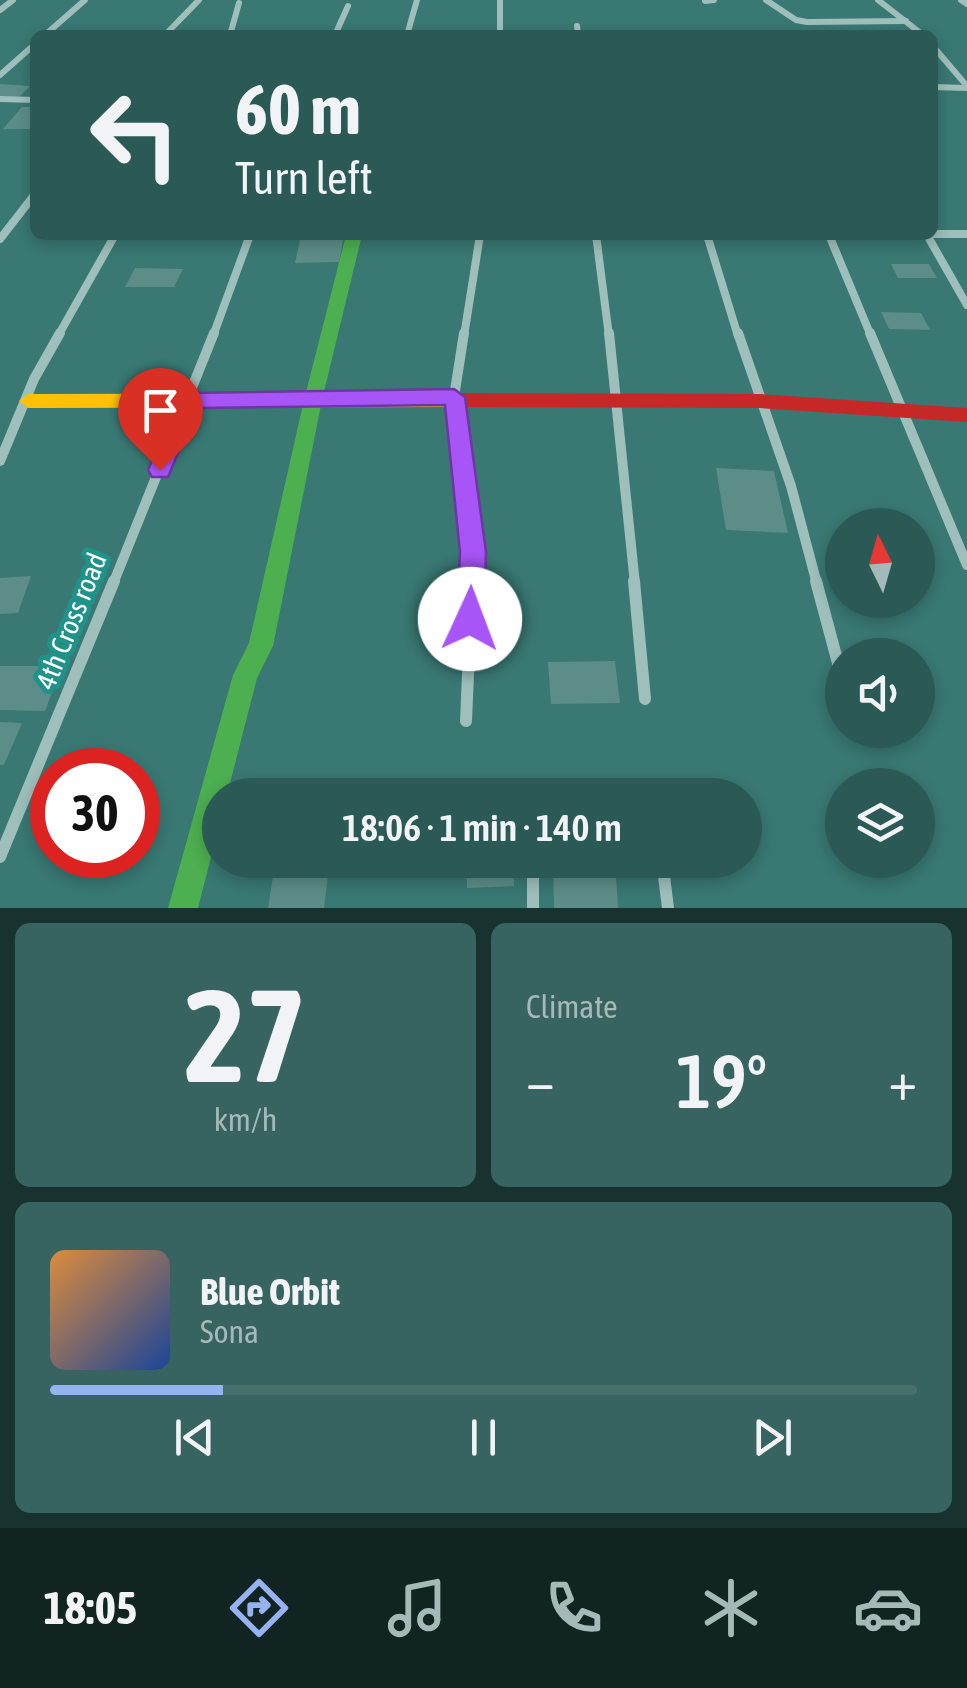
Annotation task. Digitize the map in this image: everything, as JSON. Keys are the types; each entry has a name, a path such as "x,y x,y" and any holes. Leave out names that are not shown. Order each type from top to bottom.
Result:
{"street":[{"path":"0,10 13,0"},
{"path":"50,30 85,0"},
{"path":"171,30 199,0"},
{"path":"408,30 416,0"},
{"path":"500,0 500,30"},
{"path":"705,1 714,0"},
{"path":"766,0 796,20 807,22 906,21"},
{"path":"878,0 917,30"},
{"path":"961,0 967,4"},
{"path":"231,30 238,3"},
{"path":"337,30 348,6"},
{"path":"577,26 577,30"},
{"path":"0,75 30,48"},
{"path":"938,52 967,87"},
{"path":"938,87 967,87"},
{"path":"0,99 30,100"},
{"path":"0,239 30,200"},
{"path":"938,235 967,234"},
{"path":"0,462 28,402 34,378 112,240"},
{"name":"4th Cross road","path":"0,857 189,400 248,240"},
{"path":"183,908 245,675 261,646 313,400 353,240"},
{"path":"466,721 473,552 454,397 479,240"},
{"path":"597,240 618,398 645,699"},
{"path":"709,240 758,401 791,486 831,638"},
{"path":"831,240 967,565"},
{"path":"933,240 965,298"},
{"path":"28,402 618,398 758,401 967,415"},
{"path":"533,878 533,908"},
{"path":"664,878 668,908"}],"building":[{"path":"0,84 30,86 19,97 0,96"},
{"path":"22,107 30,107 30,129 3,129"},
{"path":"300,240 343,240 339,262 295,263"},
{"path":"891,264 929,264 937,278 898,278"},
{"path":"135,268 183,269 174,287 125,287"},
{"path":"881,312 921,313 930,330 889,329"},
{"path":"716,468 774,471 788,533 726,530"},
{"path":"31,576 18,613 0,614 0,578"},
{"path":"615,661 620,703 551,704 548,662"},
{"path":"0,666 62,666 45,711 0,710"},
{"path":"0,722 22,723 4,765 0,765"},
{"path":"273,878 328,878 324,908 268,908"},
{"path":"467,878 514,878 514,886 467,888"},
{"path":"553,878 616,878 618,908 554,908"}],"traffic: fast":[{"path":"183,908 245,675 261,646 313,400 353,240"}],"traffic: slow":[{"path":"28,401 461,400"}],"traffic: jam":[{"path":"461,400 759,401 967,415"}],"route":[{"path":"160,470 189,400 454,397 473,552 470,619"}]}
